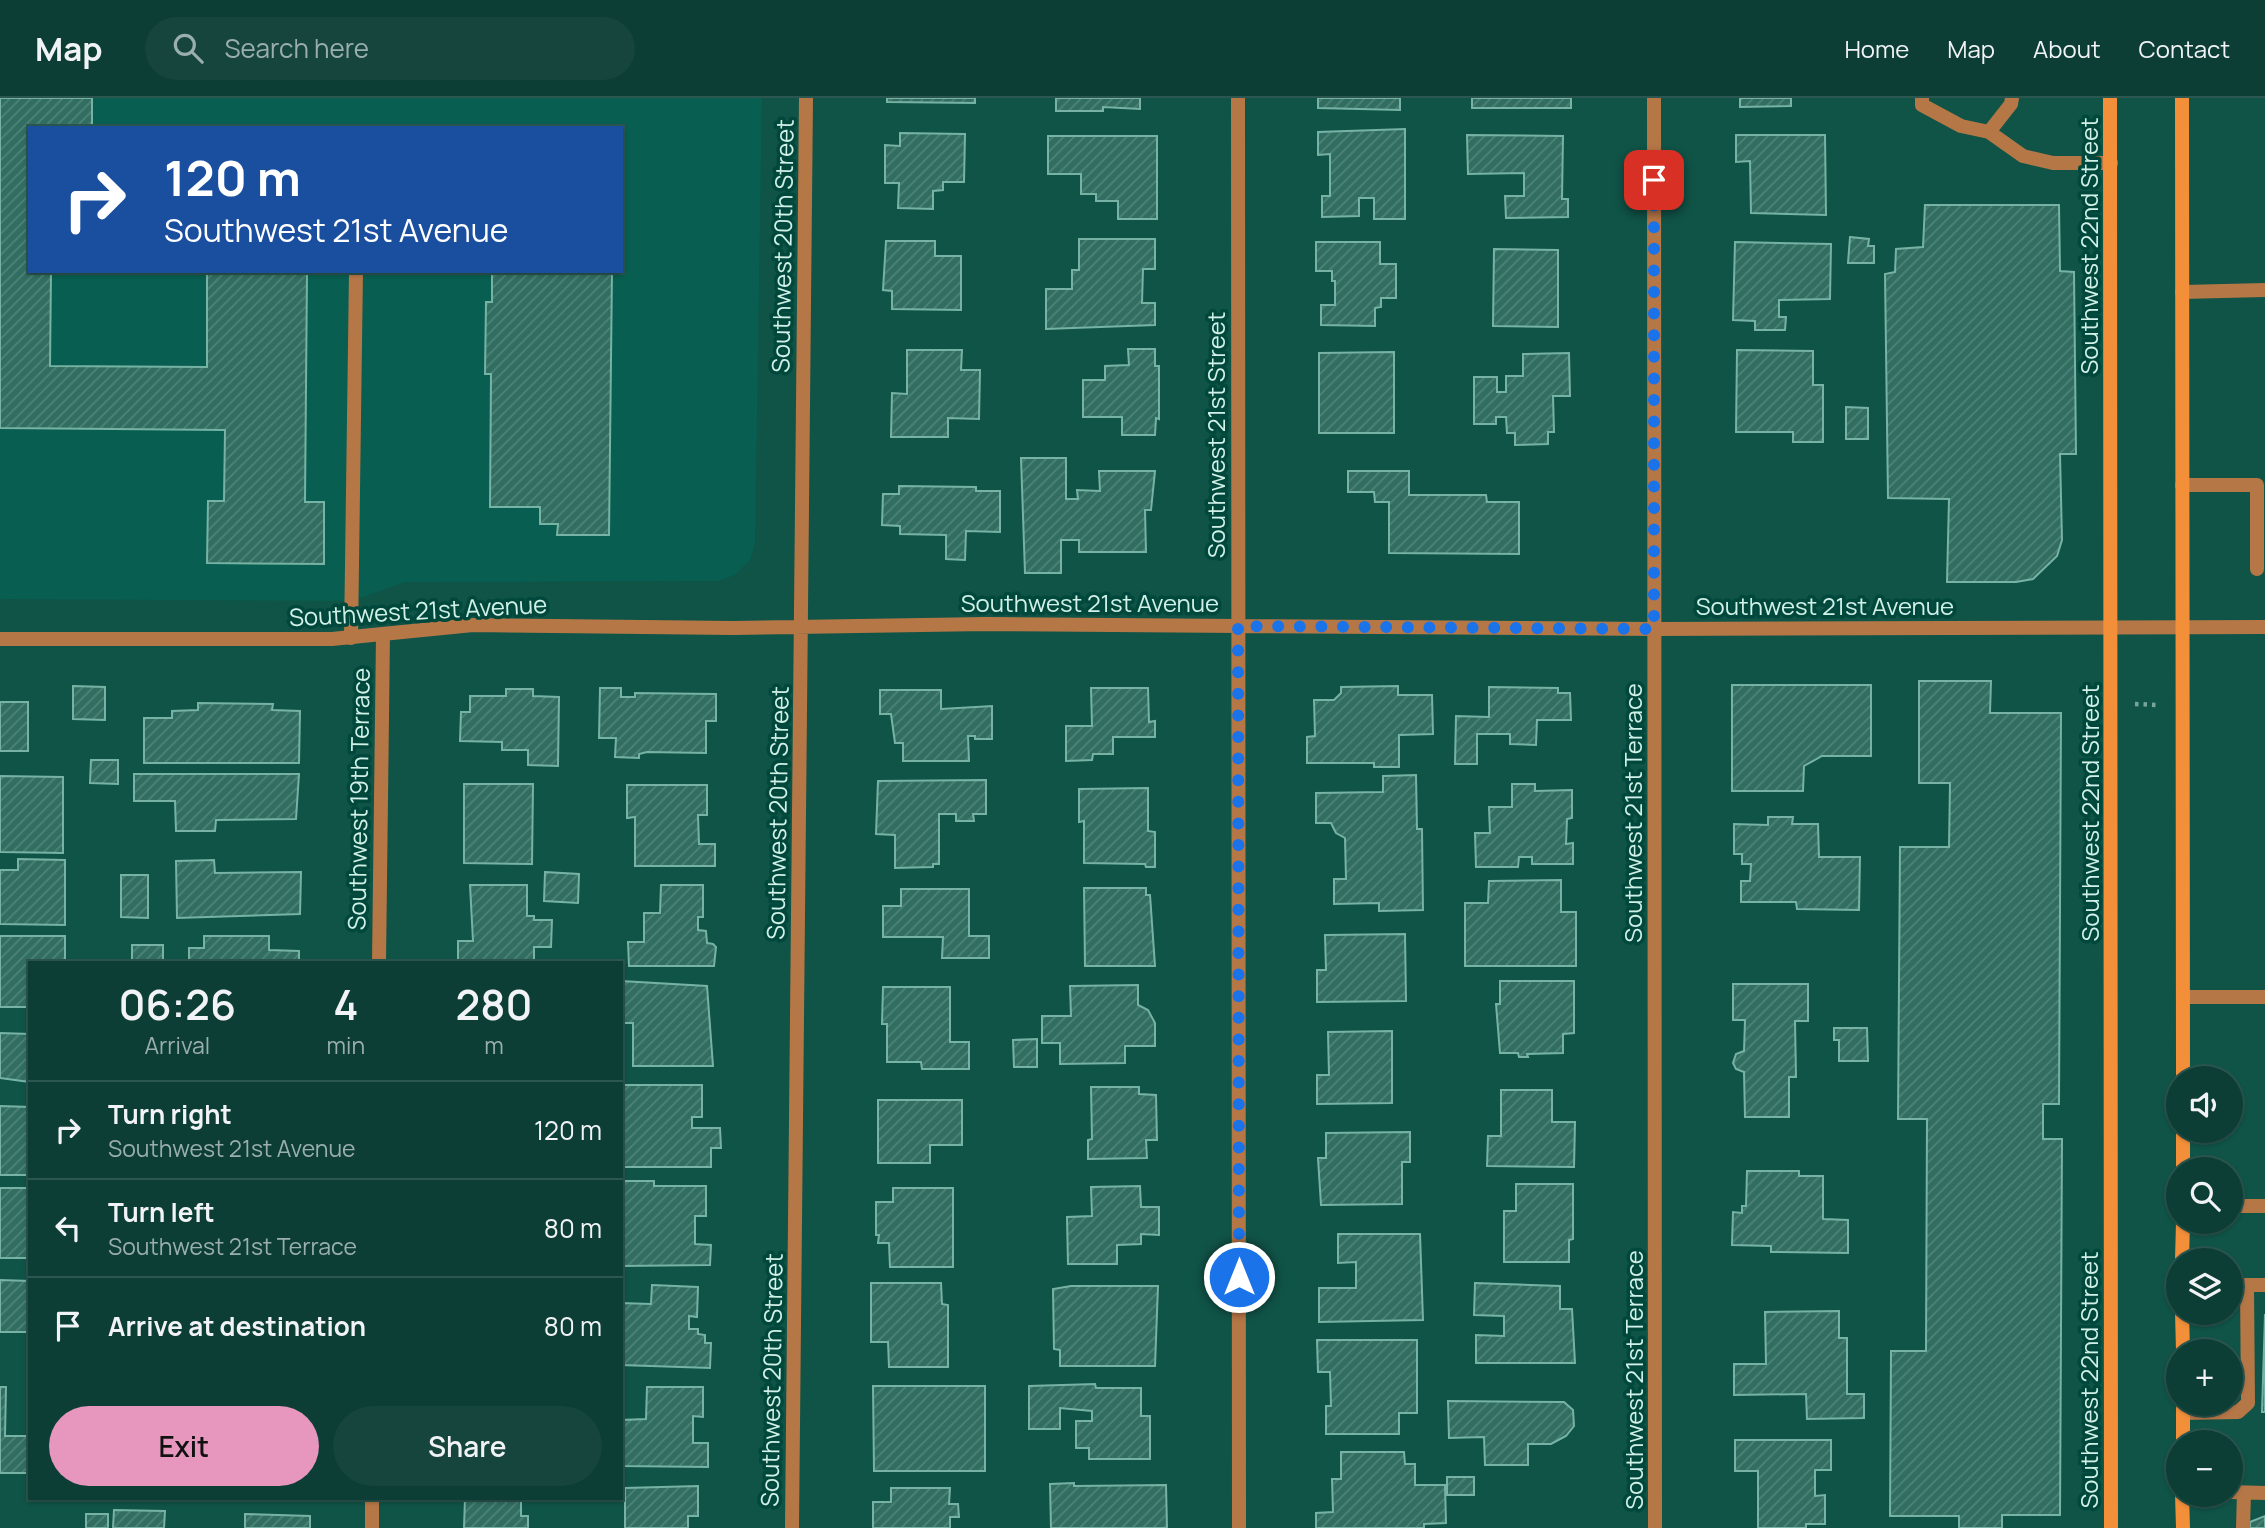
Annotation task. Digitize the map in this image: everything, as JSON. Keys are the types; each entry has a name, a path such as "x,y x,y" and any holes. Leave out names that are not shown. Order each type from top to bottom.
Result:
{"main road":[{"name":"Southwest 22nd Street","path":"2110,98 2111,1528"},
{"path":"2182,98 2183,1066"},
{"path":"2182,1507 2183,1528"}],"street":[{"name":"Southwest 20th Street","path":"792,1528 806,98"},
{"name":"Southwest 21st Street","path":"1238,98 1239,1528"},
{"name":"Southwest 21st Terrace","path":"1654,98 1655,1528"},
{"path":"1922,98 1922,106 1961,126 1989,132 2023,156 2053,163 2111,163"},
{"path":"1989,132 2011,104 2012,98"},
{"path":"351,638 356,273"},
{"path":"2182,292 2265,290"},
{"path":"2182,485 2257,485 2257,569"},
{"name":"Southwest 21st Avenue","path":"0,639 351,638 473,625 802,627 986,624 1654,629 2265,626"},
{"name":"Southwest 19th Terrace","path":"379,961 383,635"},
{"path":"2183,997 2265,997"},
{"path":"2243,1206 2265,1206"},
{"path":"2243,1285 2265,1285"},
{"path":"2243,1408 2248,1403 2247,1285"},
{"path":"2243,1492 2265,1493"},
{"path":"372,1500 372,1528"},
{"path":"2240,1507 2243,1528"}],"path":[{"path":"2134,705 2162,705"}],"shaded area":[{"path":"0,98 762,98 755,543 750,560 735,575 718,581 405,582 352,601 0,599"}],"building":[{"path":"0,98 92,98 92,126 28,126 28,273 51,273 50,366 207,367 207,273 307,273 305,502 324,502 324,564 207,563 208,501 224,501 225,430 0,428"},
{"path":"887,98 975,98 975,103 887,102"},
{"path":"1056,98 1140,98 1140,109 1103,107 1103,111 1056,111"},
{"path":"1318,98 1400,98 1400,110 1318,108"},
{"path":"1472,98 1571,98 1571,108 1472,108"},
{"path":"1740,98 1791,98 1791,106 1740,107"},
{"path":"1405,129 1405,219 1374,219 1374,198 1359,198 1359,216 1322,217 1322,196 1330,196 1330,154 1318,155 1318,132"},
{"path":"900,133 965,134 964,182 943,182 943,190 933,191 933,209 898,208 899,183 885,183 885,145 900,146"},
{"path":"1467,135 1563,136 1562,199 1568,199 1568,217 1506,218 1505,196 1524,196 1524,173 1468,174"},
{"path":"1736,135 1825,135 1826,215 1751,213 1750,161 1736,162"},
{"path":"1048,136 1157,136 1157,219 1118,219 1118,201 1096,201 1096,194 1081,194 1081,174 1048,174"},
{"path":"1925,205 2059,205 2060,271 2074,272 2076,454 2060,454 2062,540 2057,556 2033,579 2016,582 1947,582 1949,499 1888,498 1885,274 1895,272 1896,249 1923,247"},
{"path":"1850,237 1869,239 1868,246 1874,246 1874,263 1848,263"},
{"path":"1079,239 1155,239 1155,269 1143,269 1142,303 1155,303 1155,325 1046,329 1046,289 1072,289 1072,270 1079,270"},
{"path":"886,241 935,241 935,256 961,256 961,310 892,309 892,291 883,290"},
{"path":"1316,242 1380,242 1380,264 1396,264 1396,298 1381,298 1381,307 1375,308 1375,326 1321,325 1321,305 1335,305 1335,281 1332,281 1332,271 1316,271"},
{"path":"1735,242 1831,244 1830,299 1779,300 1779,317 1786,317 1785,330 1755,330 1755,321 1733,320"},
{"path":"1494,249 1558,250 1558,327 1493,326"},
{"path":"492,273 612,273 609,535 557,535 558,524 540,524 540,507 490,507 491,374 485,374 486,302 492,302"},
{"path":"1128,349 1155,349 1155,366 1159,366 1159,419 1156,418 1155,435 1122,435 1122,417 1083,417 1083,380 1105,380 1105,366 1129,365"},
{"path":"907,350 962,350 961,370 980,370 979,419 948,418 948,437 891,437 892,393 907,394"},
{"path":"1737,350 1813,351 1813,385 1823,385 1823,442 1793,442 1793,432 1736,432"},
{"path":"1394,352 1394,433 1319,433 1319,353"},
{"path":"1569,353 1570,396 1553,396 1554,432 1548,432 1548,444 1515,445 1515,433 1507,433 1506,417 1496,417 1496,424 1474,424 1474,377 1497,377 1497,392 1506,392 1506,376 1523,376 1523,354"},
{"path":"1846,407 1868,408 1868,439 1846,439"},
{"path":"1021,458 1066,458 1066,499 1078,499 1077,490 1100,491 1099,471 1155,471 1151,510 1145,510 1146,552 1079,552 1079,540 1061,540 1061,573 1025,573"},
{"path":"1348,471 1409,471 1409,495 1486,495 1487,502 1519,502 1519,554 1389,553 1389,502 1375,502 1374,492 1348,492"},
{"path":"899,486 976,487 976,491 1000,491 1000,532 966,531 965,560 946,559 946,535 900,534 900,526 882,525 883,494 899,494"},
{"path":"1919,681 1991,681 1990,713 2061,713 2059,1104 2043,1104 2043,1139 2062,1139 2060,1515 2002,1515 2002,1528 1959,1528 1959,1516 1890,1516 1891,1351 1926,1351 1927,1119 1898,1119 1900,847 1949,847 1950,783 1919,783"},
{"path":"1732,685 1871,685 1871,756 1822,756 1804,766 1803,791 1732,791"},
{"path":"73,686 105,687 105,720 73,719"},
{"path":"1398,686 1398,695 1432,695 1433,734 1399,735 1399,767 1374,767 1374,763 1307,763 1307,737 1315,736 1314,700 1334,700 1341,693 1341,687"},
{"path":"1489,687 1558,688 1558,693 1570,693 1571,720 1537,720 1536,745 1510,744 1510,734 1477,734 1477,764 1455,764 1456,716 1489,717"},
{"path":"600,688 621,688 621,697 635,697 635,693 716,694 716,721 706,721 706,753 647,752 639,754 639,758 615,757 616,738 599,738"},
{"path":"1091,688 1148,688 1149,722 1155,721 1155,737 1113,737 1113,754 1093,754 1092,760 1066,761 1066,726 1092,726"},
{"path":"506,689 533,689 533,696 559,697 558,766 528,765 528,750 502,750 502,742 460,741 461,712 470,712 470,696 506,696"},
{"path":"880,690 941,690 941,709 992,706 992,739 975,739 975,736 968,736 969,761 903,761 903,743 895,743 891,714 880,714"},
{"path":"0,702 28,702 28,751 0,751"},
{"path":"198,703 273,704 272,710 300,711 299,763 144,763 144,718 172,718 172,711 198,710"},
{"path":"91,760 118,760 118,784 90,783"},
{"path":"134,774 299,774 296,819 216,820 215,831 176,831 175,801 134,801"},
{"path":"1416,775 1417,829 1422,829 1423,910 1379,911 1379,903 1334,904 1334,879 1346,879 1345,838 1336,833 1331,823 1316,823 1316,793 1383,792 1383,776"},
{"path":"0,776 63,777 63,853 0,852"},
{"path":"986,780 986,814 973,814 974,821 956,821 956,814 939,814 939,864 933,864 933,867 895,868 895,835 876,834 878,781"},
{"path":"464,784 533,784 532,864 464,863"},
{"path":"1512,784 1535,784 1535,791 1572,790 1572,818 1567,819 1566,844 1573,843 1573,864 1532,864 1532,857 1519,857 1518,867 1476,867 1475,833 1490,833 1489,807 1512,807"},
{"path":"627,785 707,785 707,815 698,815 699,844 715,844 715,866 635,866 635,817 627,818"},
{"path":"1148,788 1148,831 1155,832 1155,867 1146,867 1145,864 1084,863 1084,821 1079,822 1079,789"},
{"path":"1768,817 1793,817 1792,824 1818,824 1819,857 1860,857 1859,910 1797,909 1796,902 1741,902 1741,881 1750,881 1751,864 1742,864 1742,854 1734,854 1734,824 1768,825"},
{"path":"18,859 65,860 65,925 0,924 0,870 18,870"},
{"path":"214,860 215,873 301,872 300,914 177,918 176,861"},
{"path":"545,872 579,874 578,903 544,901"},
{"path":"121,875 148,875 148,918 121,917"},
{"path":"1561,880 1561,912 1576,912 1576,966 1465,966 1465,903 1488,903 1489,881"},
{"path":"470,885 527,885 527,916 534,916 534,920 552,920 551,947 534,947 534,961 458,961 458,941 473,941"},
{"path":"661,885 703,885 703,917 698,917 698,930 706,931 707,943 716,947 714,966 629,966 628,942 644,942 644,913 660,913"},
{"path":"1084,888 1146,888 1146,895 1150,895 1155,966 1085,966"},
{"path":"901,889 969,889 969,936 989,936 989,958 942,958 943,937 883,937 883,906 901,906"},
{"path":"1405,934 1406,1001 1317,1002 1317,970 1326,970 1325,935"},
{"path":"0,936 65,936 65,961 28,961 28,1007 0,1007"},
{"path":"204,936 269,936 269,950 299,951 299,961 189,961 189,948 204,948"},
{"path":"132,945 163,945 163,961 132,961"},
{"path":"623,981 707,986 713,1066 633,1066 633,1023 623,1023"},
{"path":"1500,981 1574,981 1574,1033 1563,1034 1563,1053 1527,1054 1528,1057 1519,1057 1518,1053 1500,1053 1496,1004 1500,1004"},
{"path":"1733,984 1808,984 1808,1021 1795,1021 1796,1077 1789,1077 1789,1117 1745,1117 1744,1072 1736,1069 1733,1063 1736,1054 1744,1051 1745,1020 1733,1020"},
{"path":"1138,985 1138,1005 1148,1010 1155,1023 1155,1046 1125,1046 1125,1063 1060,1064 1060,1043 1042,1043 1042,1016 1071,1016 1070,986"},
{"path":"883,987 950,987 950,1042 969,1042 969,1069 922,1069 921,1062 887,1062 887,1024 882,1024"},
{"path":"1834,1028 1867,1028 1868,1061 1839,1061 1839,1040 1834,1040"},
{"path":"1392,1031 1392,1103 1317,1104 1317,1075 1329,1075 1328,1032"},
{"path":"0,1033 28,1034 28,1082 0,1078"},
{"path":"1037,1039 1037,1067 1014,1067 1013,1040"},
{"path":"623,1085 702,1085 702,1117 692,1117 692,1128 720,1128 721,1148 711,1148 711,1167 623,1167"},
{"path":"1091,1087 1139,1087 1139,1094 1156,1095 1157,1140 1146,1140 1147,1158 1088,1159 1088,1140 1092,1139"},
{"path":"1501,1090 1552,1090 1552,1122 1575,1122 1574,1167 1487,1166 1488,1136 1501,1136"},
{"path":"878,1100 962,1100 962,1145 930,1145 930,1163 878,1163"},
{"path":"0,1106 28,1107 28,1175 0,1175"},
{"path":"1410,1132 1410,1162 1402,1162 1402,1204 1321,1205 1318,1158 1326,1158 1326,1133"},
{"path":"1747,1171 1799,1171 1799,1176 1823,1176 1823,1219 1848,1220 1848,1253 1771,1252 1771,1246 1732,1245 1733,1212 1742,1213 1742,1206 1746,1206"},
{"path":"623,1181 654,1181 654,1186 706,1186 706,1216 695,1216 695,1244 711,1245 710,1265 623,1266"},
{"path":"1516,1184 1573,1184 1573,1239 1569,1240 1569,1262 1504,1262 1504,1211 1516,1211"},
{"path":"1140,1186 1141,1207 1159,1207 1159,1235 1141,1234 1141,1244 1117,1245 1117,1264 1068,1264 1067,1217 1092,1216 1091,1187"},
{"path":"0,1188 28,1188 28,1258 0,1258"},
{"path":"893,1188 953,1188 953,1267 890,1267 889,1243 878,1243 879,1235 876,1235 876,1202 893,1202"},
{"path":"1338,1234 1420,1234 1423,1320 1319,1322 1319,1288 1356,1288 1356,1262 1338,1263"},
{"path":"0,1280 28,1281 28,1332 0,1332"},
{"path":"871,1283 941,1283 942,1304 948,1305 948,1367 889,1367 888,1342 871,1342"},
{"path":"1475,1283 1560,1286 1560,1309 1572,1309 1575,1363 1476,1363 1476,1335 1504,1336 1504,1316 1474,1315"},
{"path":"652,1285 698,1287 697,1317 689,1316 689,1329 698,1329 698,1334 705,1335 705,1343 711,1343 710,1368 623,1365 623,1303 651,1304"},
{"path":"1071,1286 1158,1286 1155,1366 1060,1366 1060,1350 1054,1349 1053,1289"},
{"path":"1839,1311 1839,1338 1847,1338 1847,1394 1864,1394 1864,1418 1807,1419 1806,1394 1734,1395 1734,1364 1766,1364 1765,1312"},
{"path":"2265,1314 2265,1412 2262,1412"},
{"path":"1317,1340 1417,1340 1417,1413 1399,1413 1399,1434 1326,1434 1326,1406 1331,1406 1330,1372 1318,1372"},
{"path":"1095,1384 1096,1388 1141,1388 1141,1416 1150,1416 1150,1459 1089,1459 1089,1448 1076,1448 1076,1421 1092,1421 1092,1411 1060,1408 1060,1429 1029,1429 1029,1386"},
{"path":"873,1386 985,1386 985,1471 874,1471"},
{"path":"0,1387 6,1387 5,1436 28,1436 28,1473 0,1473"},
{"path":"647,1387 703,1387 703,1417 693,1416 693,1443 708,1443 708,1467 623,1466 623,1420 646,1419"},
{"path":"1448,1401 1564,1402 1573,1410 1574,1426 1566,1436 1551,1444 1528,1444 1528,1465 1485,1465 1484,1437 1449,1438"},
{"path":"1735,1440 1831,1440 1831,1470 1815,1470 1815,1496 1825,1495 1825,1524 1806,1524 1806,1528 1758,1528 1758,1471 1735,1471"},
{"path":"1341,1452 1404,1452 1405,1464 1415,1464 1415,1485 1445,1485 1446,1523 1424,1524 1424,1528 1316,1528 1316,1513 1333,1512 1332,1479 1341,1479"},
{"path":"1447,1477 1474,1477 1474,1495 1447,1495"},
{"path":"1074,1483 1074,1486 1166,1485 1167,1528 1051,1528 1050,1484"},
{"path":"698,1486 698,1516 688,1516 688,1528 625,1528 625,1488"},
{"path":"891,1488 950,1488 949,1504 958,1504 959,1517 950,1517 950,1528 873,1528 873,1502 891,1502"},
{"path":"465,1500 521,1500 521,1516 528,1516 528,1528 464,1528"},
{"path":"114,1510 165,1511 164,1528 113,1528"},
{"path":"86,1514 108,1514 108,1528 86,1528"},
{"path":"245,1514 310,1516 310,1528 245,1528"},
{"path":"2265,1516 2265,1528 2250,1528 2250,1522"}],"route":[{"path":"1239,1277 1238,626 1654,629 1654,180"}]}
